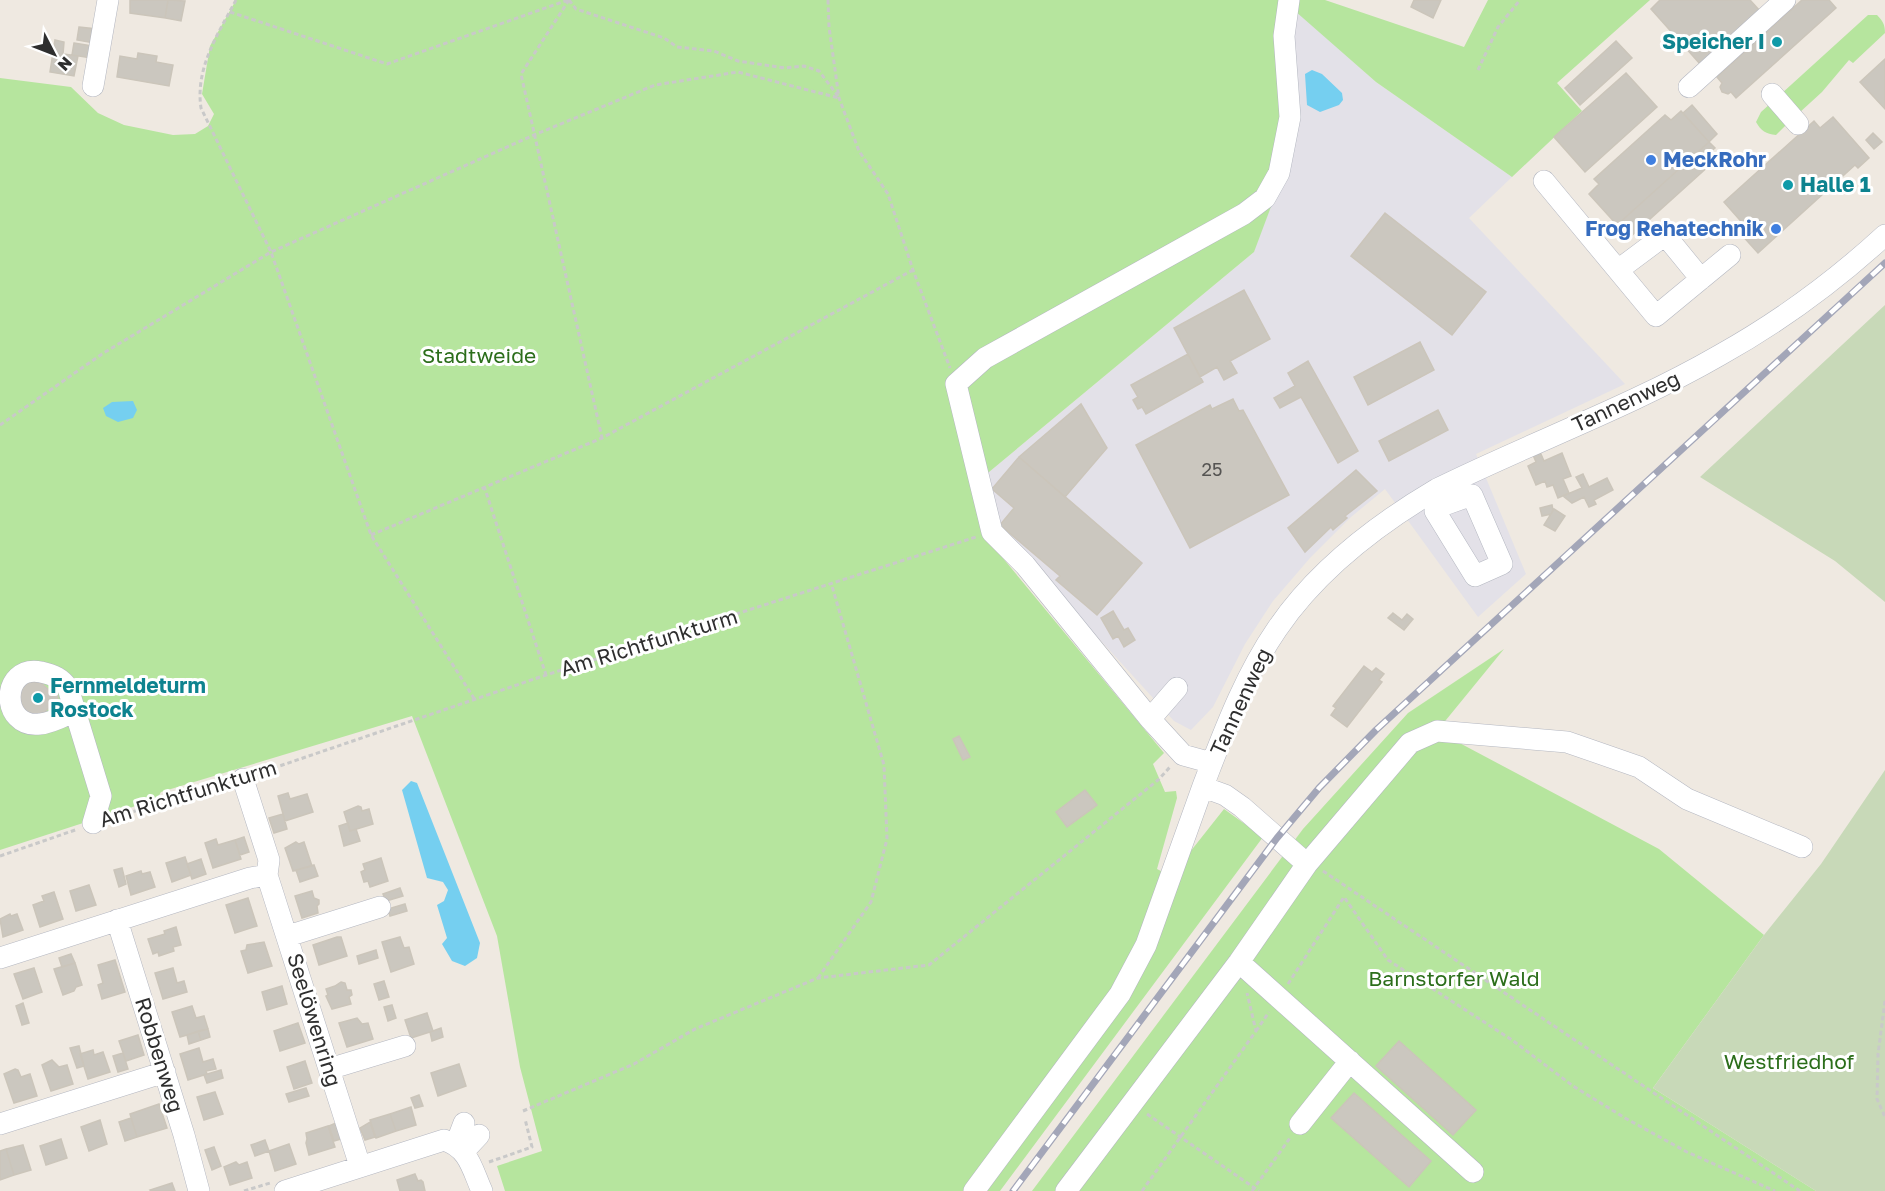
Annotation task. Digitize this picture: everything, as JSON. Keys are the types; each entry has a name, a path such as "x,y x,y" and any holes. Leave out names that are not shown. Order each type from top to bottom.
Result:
{"street":[{"path":"93,86 108,0"},
{"path":"1212,763 1183,754 1150,719 1025,565 992,532 956,384 985,358 1244,214 1265,198 1279,172 1290,117 1284,36 1290,0"},
{"path":"1689,87 1785,0"},
{"path":"1772,93 1798,124"},
{"path":"1544,181 1656,316 1730,255"},
{"path":"1618,270 1665,235 1701,279"},
{"name":"Tannenweg","path":"974,1191 1113,1004 1136,967 1212,763 1244,686 1273,635 1298,602 1327,571 1368,534 1404,508 1440,497 1719,356 1799,304 1847,268 1885,235"},
{"path":"1150,719 1177,688"},
{"path":"75,711 101,796 93,823"},
{"path":"1066,1191 1239,962 1307,864 1410,743 1437,731 1567,742 1639,767 1687,799 1802,848"},
{"name":"Seelöwenring","path":"243,779 269,860 267,875 360,1166"},
{"path":"1203,787 1225,795 1242,807 1307,864"},
{"path":"0,958 250,878 267,875"},
{"path":"288,936 380,907"},
{"name":"Robbenweg","path":"117,920 165,1072 199,1191"},
{"path":"1239,962 1473,1172"},
{"path":"329,1070 405,1046"},
{"path":"1300,1124 1350,1061"},
{"path":"0,1124 165,1072"},
{"path":"460,1148 471,1129"},
{"path":"285,1191 444,1140 460,1148 482,1191"}],"path":[{"path":"236,0 208,53 199,92 201,108 272,252 371,535 475,700"},
{"path":"230,12 387,64 569,0"},
{"path":"569,0 576,9 664,38 677,46 714,51 738,61 785,68 804,66 819,71 839,98"},
{"path":"569,0 521,74 602,438"},
{"path":"828,0 829,27 839,98 859,151 888,194 913,270 956,384"},
{"path":"1478,70 1498,27 1520,0"},
{"path":"0,425 102,354 272,252 534,135 655,85 738,72 839,98"},
{"path":"371,535 602,438 913,270"},
{"path":"484,486 546,675"},
{"name":"Am Richtfunkturm","path":"0,856 93,823 243,779 546,675 992,532"},
{"path":"818,978 871,902 887,839 884,765 832,585"},
{"path":"523,1111 634,1064 695,1029 818,978 929,965 1158,780 1183,754"},
{"path":"1307,864 1330,874 1349,889 1800,1191"},
{"path":"1143,1191 1279,998 1349,889"},
{"path":"1344,897 1388,960 1512,1040 1573,1086 1625,1118 1687,1152 1774,1191"},
{"path":"1239,962 1256,1031"},
{"path":"1885,1001 1878,1054 1877,1099 1885,1117"},
{"path":"1133,1104 1259,1191"},
{"path":"489,1162 532,1148 525,1119"},
{"path":"1253,1189 1300,1124"}],"shaded area":[{"path":"1295,10 1376,82 1512,177 1469,218 1625,384 1476,454 1526,574 1478,617 1385,489 1351,517 1310,558 1273,601 1245,644 1213,707 1191,730 1174,721 990,519 983,477 1254,252 1292,52"}],"green space":[{"name":"Stadtweide","path":"236,0 1325,0 1464,47 1488,0 1650,0 1557,83 1582,111 1512,177 1376,82 1295,11 1275,196 1254,252 983,477 992,532 1002,557 1164,753 1153,764 1165,792 1176,791 1177,798 1157,869 1171,876 1224,809 1263,837 1000,1191 505,1191 497,1166 542,1151 520,1067 497,936 412,716 161,792 157,799 0,850 0,78 71,87 98,113 124,125 173,135 195,134 208,126 214,114 202,94 210,46"},
{"path":"1868,15 1879,17 1884,25 1885,33 1853,63 1849,60 1822,92 1799,113 1781,94"},
{"path":"1771,103 1789,122 1776,135 1764,132 1756,122 1761,112"},
{"path":"1885,305 1885,602 1835,561 1700,477"},
{"name":"Barnstorfer Wald","path":"1504,649 1437,731 1659,849 1764,935 1653,1088 1816,1191 1032,1191 1303,829 1408,713"},
{"name":"Westfriedhof","path":"1885,770 1885,1191 1816,1191 1653,1088 1764,935 1821,864"}],"water":[{"path":"1312,70 1322,74 1342,93 1343,100 1339,105 1320,112 1307,105 1305,74"},
{"path":"133,401 137,410 133,418 118,422 106,416 103,408 112,402"},
{"path":"411,781 417,783 480,943 477,958 465,966 452,961 442,944 447,938 437,905 444,901 448,890 443,882 427,878 402,790"}],"building":[{"path":"130,0 168,0 165,18 130,13"},
{"path":"168,0 185,1 181,21 165,18"},
{"path":"1414,0 1441,0 1433,18 1411,7"},
{"path":"1660,0 1750,0 1760,11 1700,64 1651,9"},
{"name":"Speicher I","path":"1802,0 1829,0 1836,8 1736,98 1731,92 1728,94 1722,92 1720,87 1722,83 1717,77"},
{"path":"79,27 97,29 94,43 77,40"},
{"path":"55,40 64,42 63,54 78,56 74,76 50,72"},
{"path":"1616,41 1632,58 1580,105 1565,88"},
{"path":"74,43 93,46 91,58 72,55"},
{"path":"138,53 157,56 156,62 173,65 169,86 117,77 120,56 137,59"},
{"path":"1885,59 1885,109 1860,82"},
{"path":"1626,73 1657,107 1585,172 1554,137"},
{"path":"1692,105 1717,134 1709,142 1683,113"},
{"name":"MeckRohr","path":"1681,111 1709,142 1617,225 1589,194 1599,184 1594,179 1665,115 1671,120"},
{"name":"Halle 1","path":"1833,117 1869,158 1858,168 1855,165 1758,253 1740,233 1746,227 1724,202 1814,121 1820,128"},
{"path":"1873,133 1882,142 1874,149 1866,140"},
{"path":"1709,142 1715,148 1704,157 1711,164 1629,238 1617,225"},
{"path":"1385,213 1486,292 1452,335 1351,256"},
{"path":"1244,290 1270,339 1230,361 1237,373 1224,380 1217,367 1200,377 1174,328"},
{"path":"1420,342 1434,370 1368,405 1354,377"},
{"path":"1188,354 1203,382 1146,414 1142,407 1138,409 1133,400 1138,397 1131,385"},
{"path":"1308,361 1358,451 1338,463 1301,397 1280,408 1274,398 1295,386 1288,373"},
{"path":"1233,399 1239,411 1243,410 1289,495 1190,548 1136,445 1210,405 1212,409"},
{"path":"1081,404 1107,448 1065,497 1019,457"},
{"path":"1438,410 1448,430 1389,461 1379,441"},
{"path":"1540,452 1544,461 1562,453 1571,476 1563,479 1569,493 1558,498 1553,485 1547,487 1545,481 1536,485 1528,466 1536,462 1533,455"},
{"path":"1019,457 1142,563 1097,615 1056,580 1060,576 1000,525 1014,508 992,489"},
{"path":"1356,470 1377,491 1345,516 1347,518 1333,530 1331,527 1305,552 1288,528"},
{"path":"1583,474 1589,487 1607,478 1613,490 1594,500 1596,504 1589,507 1584,497 1572,503 1563,496 1582,488 1576,477"},
{"path":"1552,505 1551,514 1542,516 1540,508"},
{"path":"1554,509 1565,516 1555,531 1544,525"},
{"path":"1113,611 1124,630 1128,628 1135,640 1124,647 1118,636 1113,639 1101,618"},
{"path":"1393,613 1402,620 1407,614 1413,619 1404,630 1388,618"},
{"path":"1364,666 1372,672 1376,668 1384,674 1379,680 1382,682 1347,727 1331,715 1336,708 1333,706"},
{"name":"Fernmeldeturm Rostock","path":"31,682 41,683 49,690 57,690 58,700 55,708 49,708 42,714 28,714 18,697 24,685"},
{"path":"959,736 970,757 963,760 953,739"},
{"path":"1085,790 1097,805 1067,827 1056,812"},
{"path":"288,793 290,799 307,794 313,812 285,821 278,796"},
{"path":"358,806 362,811 369,809 373,824 350,831 344,812"},
{"path":"283,814 287,829 274,833 269,818"},
{"path":"348,823 350,831 356,829 360,841 344,846 339,826"},
{"path":"244,837 249,852 240,855 235,840"},
{"path":"216,839 218,845 235,840 241,859 213,868 205,843"},
{"path":"296,842 299,844 304,842 312,866 293,871 285,848"},
{"path":"185,857 191,875 172,882 166,863"},
{"path":"381,858 388,881 370,887 368,881 364,882 361,872 365,870 363,864"},
{"path":"201,859 206,874 192,879 187,864"},
{"path":"314,865 318,876 300,882 296,870"},
{"path":"122,868 126,884 119,887 114,870"},
{"path":"141,871 142,874 150,872 155,887 131,895 126,876"},
{"path":"89,885 96,905 76,911 70,891"},
{"path":"400,888 403,896 386,901 383,894"},
{"path":"312,891 314,898 319,900 318,913 302,918 295,896"},
{"path":"54,892 63,919 40,927 33,905 44,901 42,896"},
{"path":"248,898 257,926 235,933 226,905"},
{"path":"405,904 407,911 390,916 388,909"},
{"path":"10,914 11,916 17,914 23,930 3,937 0,919"},
{"path":"176,927 181,945 173,947 174,951 159,956 158,952 153,954 148,939 165,934 164,931"},
{"path":"341,937 347,956 319,965 313,945"},
{"path":"400,937 404,948 409,947 414,964 391,972 382,942"},
{"path":"264,942 272,966 248,973 241,951 246,950 247,945"},
{"path":"376,950 378,958 359,964 357,956"},
{"path":"71,954 75,963 62,967 59,958"},
{"path":"115,960 125,992 102,999 98,985 103,983 98,965"},
{"path":"75,963 82,985 63,995 54,969"},
{"path":"34,968 42,992 23,999 14,974"},
{"path":"173,968 177,983 184,981 187,992 163,999 155,973"},
{"path":"384,981 389,997 379,1000 374,984"},
{"path":"341,982 345,983 347,990 351,990 352,995 349,997 351,1004 332,1009 326,996 328,995 326,989"},
{"path":"282,986 287,1004 267,1010 262,992"},
{"path":"23,1003 29,1023 22,1025 16,1006"},
{"path":"392,1005 396,1018 388,1021 384,1007"},
{"path":"192,1006 196,1018 204,1016 208,1029 180,1037 172,1012"},
{"path":"427,1013 433,1031 411,1038 405,1020"},
{"path":"357,1018 362,1024 368,1023 373,1039 347,1047 339,1023"},
{"path":"298,1023 305,1043 280,1051 274,1031"},
{"path":"441,1028 443,1037 432,1041 430,1032"},
{"path":"208,1029 210,1037 201,1040 198,1031"},
{"path":"198,1031 201,1040 189,1044 187,1035"},
{"path":"138,1035 144,1055 126,1061 119,1041"},
{"path":"1399,1041 1476,1110 1453,1135 1376,1066"},
{"path":"79,1046 84,1066 77,1068 70,1048"},
{"path":"199,1048 203,1062 213,1059 216,1069 188,1080 180,1054"},
{"path":"93,1050 94,1055 103,1052 110,1072 88,1079 80,1054"},
{"path":"123,1053 128,1069 118,1072 113,1056"},
{"path":"52,1060 59,1067 67,1065 73,1084 51,1091 42,1065"},
{"path":"305,1061 312,1083 294,1089 287,1067"},
{"path":"459,1064 466,1086 438,1096 431,1073"},
{"path":"15,1069 21,1077 30,1074 37,1096 14,1103 4,1074"},
{"path":"221,1070 223,1078 207,1083 204,1075"},
{"path":"306,1088 309,1096 289,1102 286,1094"},
{"path":"215,1092 223,1114 204,1120 197,1097"},
{"path":"1354,1093 1431,1161 1409,1187 1331,1118"},
{"path":"419,1095 423,1106 415,1108 411,1098"},
{"path":"159,1104 167,1128 137,1137 130,1114"},
{"path":"411,1107 416,1125 396,1131 390,1114"},
{"path":"390,1114 396,1131 376,1138 370,1120"},
{"path":"131,1118 137,1137 125,1141 119,1122"},
{"path":"100,1120 107,1144 89,1151 81,1127"},
{"path":"370,1122 375,1137 365,1140 360,1128"},
{"path":"336,1123 341,1139 334,1141 329,1126"},
{"path":"328,1126 335,1147 309,1155 306,1133"},
{"path":"61,1139 67,1158 46,1165 40,1146"},
{"path":"265,1140 269,1151 255,1156 251,1145"},
{"path":"289,1144 296,1164 275,1171 269,1151"},
{"path":"23,1145 31,1170 14,1175 6,1149"},
{"path":"214,1147 221,1166 212,1170 205,1150"},
{"path":"6,1149 14,1175 0,1180 0,1151"},
{"path":"236,1162 239,1165 247,1162 252,1178 230,1185 224,1167"},
{"path":"415,1174 418,1181 423,1182 425,1191 400,1191 397,1180"},
{"path":"172,1183 175,1191 150,1190"}],"railway":[{"path":"1013,1191 1277,838 1319,788 1376,730 1885,263"}],"place":[{"name":"Speicher I","path":"1777,42"},
{"name":"MeckRohr","path":"1651,160"},
{"name":"Halle 1","path":"1788,185"},
{"name":"Frog Rehatechnik","path":"1776,229"},
{"name":"Fernmeldeturm Rostock","path":"38,698"}]}
